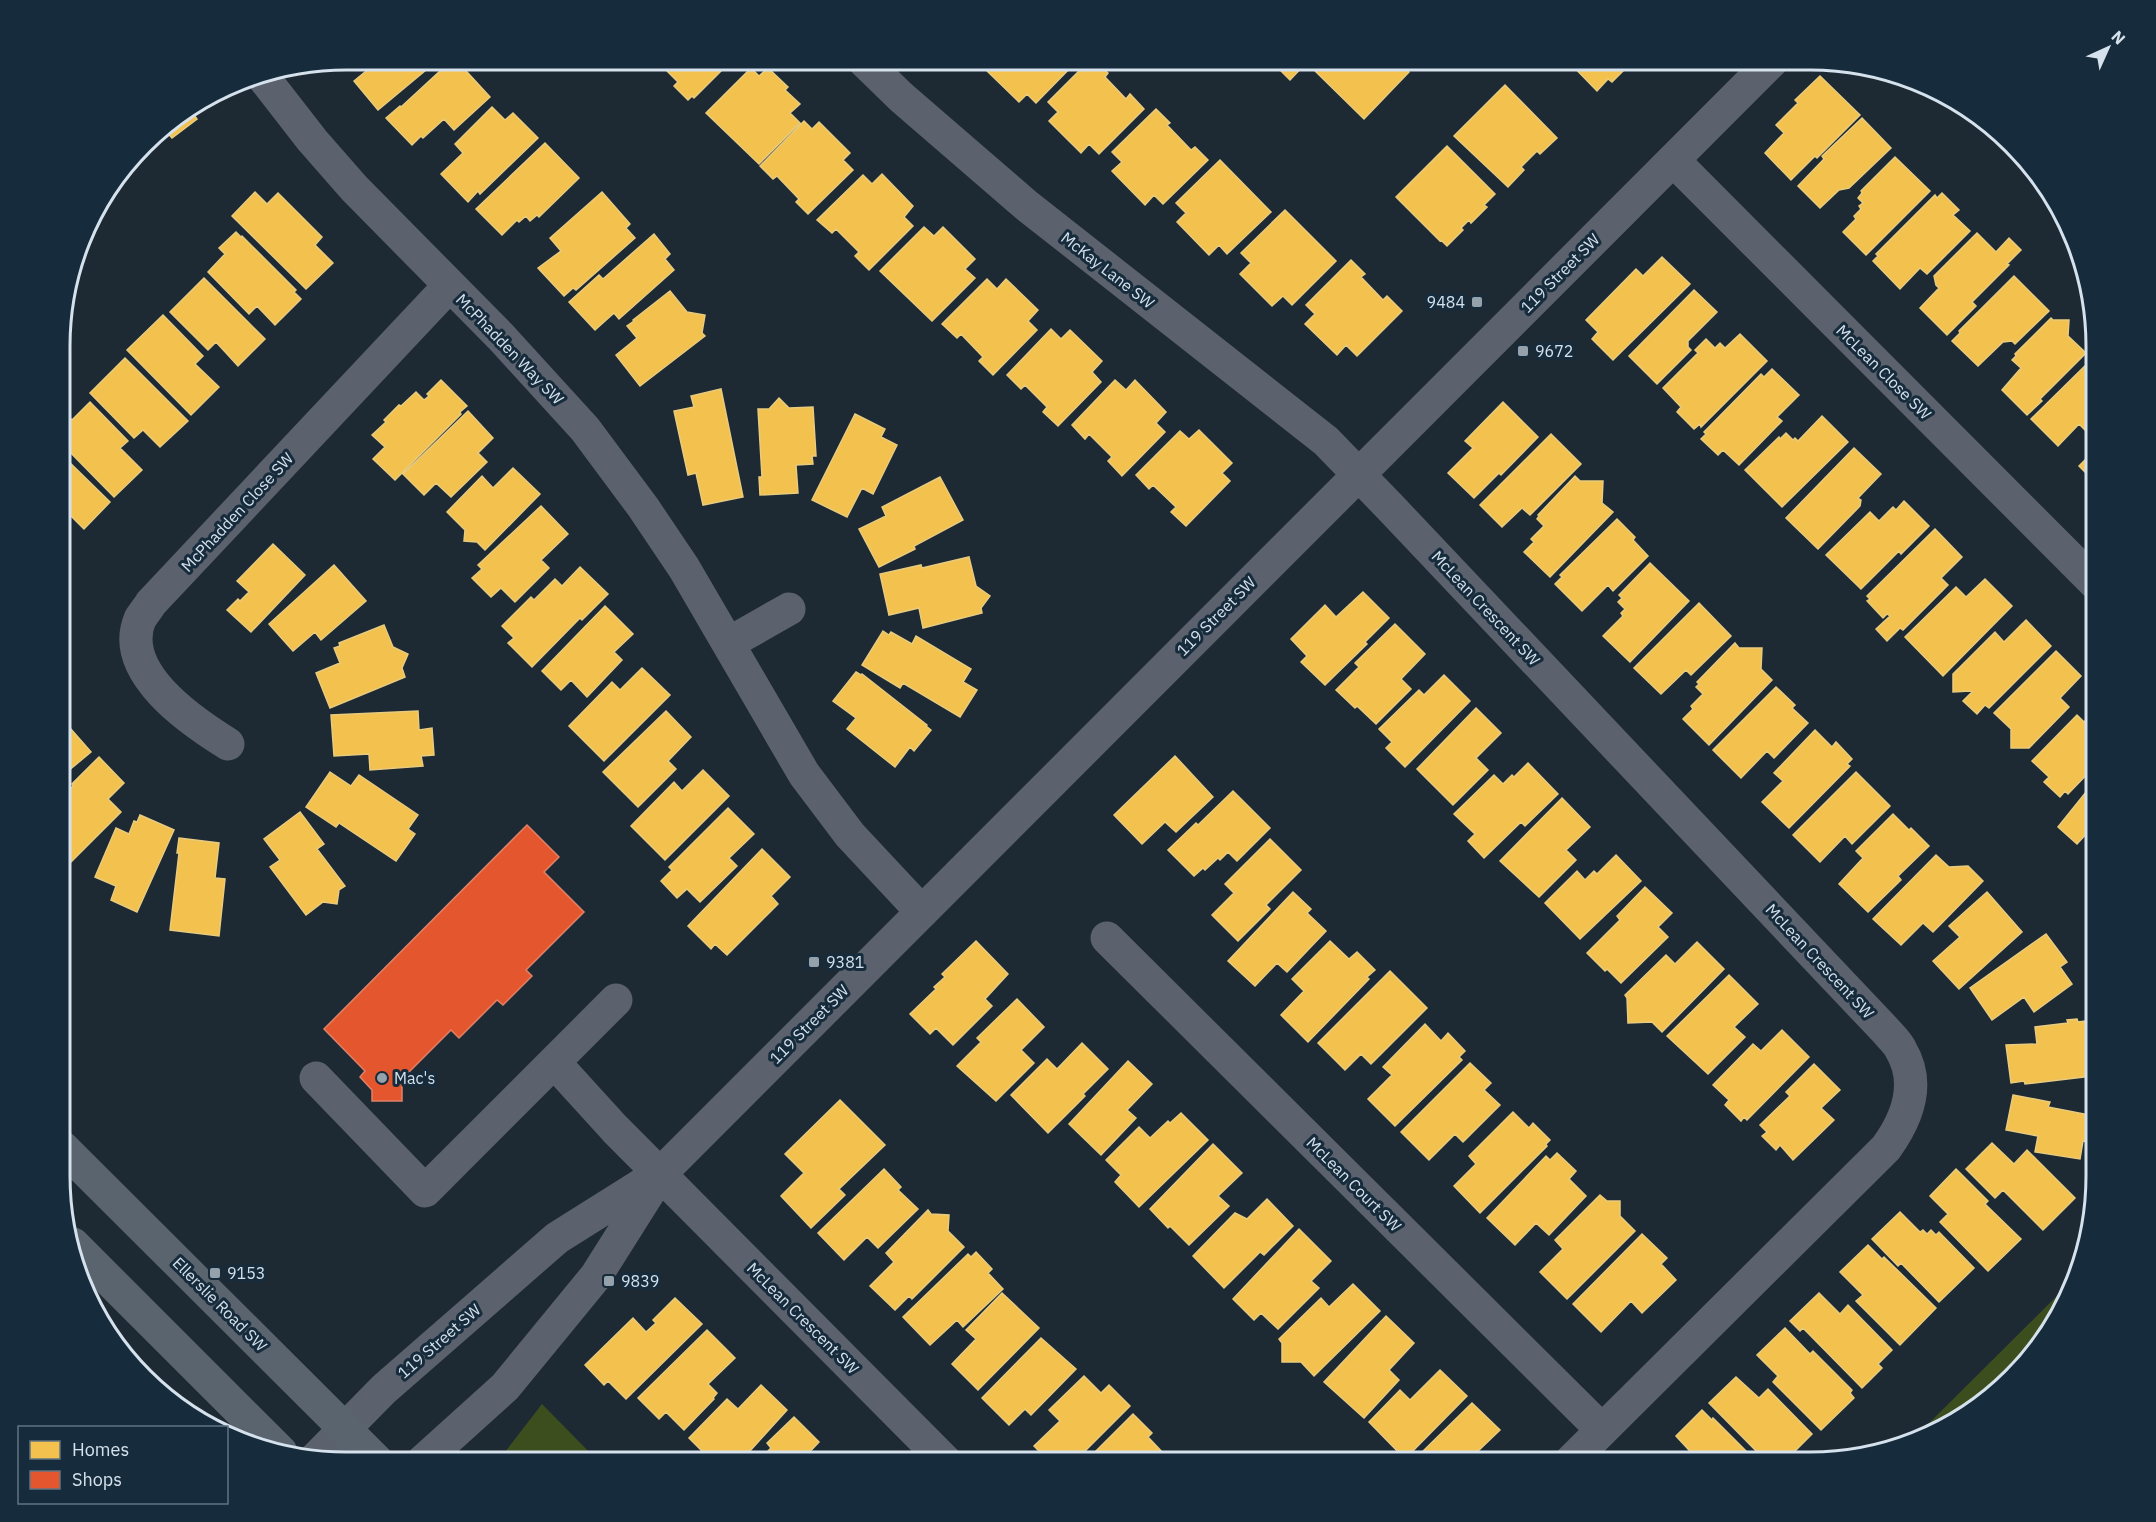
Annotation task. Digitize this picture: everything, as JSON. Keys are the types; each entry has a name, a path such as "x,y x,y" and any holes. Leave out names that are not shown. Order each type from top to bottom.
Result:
{"main road":[{"name":"Ellerslie Road SW","path":"70,1155 368,1452"},
{"path":"82,1253 269,1440"}],"street":[{"name":"McKay Lane SW","path":"874,70 1026,205 1301,421 1358,473"},
{"name":"119 Street SW","path":"433,1452 505,1387 566,1313 596,1276 661,1173 1763,70"},
{"name":"McPhadden Way SW","path":"267,82 354,189 544,382 597,445 644,507 678,559 729,643 778,732 833,814 867,856 922,912"},
{"name":"McLean Close SW","path":"1673,160 2085,573"},
{"name":"McPhadden Close SW","path":"228,744 182,712 150,680 138,649 137,633 141,619 151,603 449,286"},
{"name":"McLean Crescent SW","path":"1358,473 1886,1031 1901,1050 1909,1069 1911,1086 1908,1108 1900,1128 1886,1148 1580,1452"},
{"path":"729,643 789,609"},
{"name":"McLean Court SW","path":"1107,938 1602,1430"},
{"path":"316,1078 425,1191 616,1000"},
{"name":"McLean Crescent SW","path":"554,1062 615,1129 936,1452"},
{"name":"119 Street SW","path":"323,1450 384,1389 557,1238 661,1173"}],"green space":[{"path":"2058,1295 2039,1329 2005,1371 1963,1405 1928,1424"},
{"path":"542,1404 589,1452 505,1452"}],"building: Homes":[{"path":"367,70 426,70 378,110 354,81"},
{"path":"441,70 465,70 490,97 454,130 444,119 412,145 386,118"},
{"path":"666,70 722,70 694,98 692,96 688,100 674,86 678,82"},
{"path":"749,70 753,70 759,76 766,70 770,70 788,87 785,90 800,104 790,113 800,123 759,164 706,113"},
{"path":"986,70 1068,70 1036,103 1027,94 1019,102"},
{"path":"1080,70 1105,70 1108,73 1105,77 1126,99 1130,94 1144,109 1099,154 1089,144 1081,153 1049,121 1058,112 1048,102"},
{"path":"1280,70 1300,70 1290,80"},
{"path":"1314,70 1407,70 1409,72 1364,119"},
{"path":"1577,70 1624,70 1612,82 1608,79 1597,91"},
{"path":"1820,76 1860,115 1817,158 1815,156 1791,180 1765,153 1784,133 1776,125 1798,103 1795,100"},
{"path":"1505,85 1557,138 1540,154 1537,151 1521,167 1524,170 1508,187 1454,136"},
{"path":"492,107 505,120 513,113 538,138 480,194 478,191 468,202 441,174 463,153 455,144"},
{"path":"1156,109 1170,123 1167,125 1191,150 1195,147 1208,160 1163,204 1154,195 1145,205 1112,171 1122,162 1112,152"},
{"path":"195,116 197,119 172,138 170,135"},
{"path":"1862,118 1891,148 1849,188 1839,190 1820,208 1798,186 1824,159 1822,156"},
{"path":"804,121 812,129 819,122 850,153 843,160 853,170 808,214 796,202 799,199 777,176 773,179 760,166"},
{"path":"545,143 579,178 539,217 537,215 530,221 526,216 519,222 517,220 502,235 476,209"},
{"path":"1447,146 1495,194 1484,205 1487,207 1471,223 1469,220 1461,228 1463,230 1447,246 1396,197"},
{"path":"1895,157 1930,191 1866,255 1843,232 1856,219 1854,216 1861,209 1859,206 1863,203 1858,198 1861,191"},
{"path":"1220,160 1271,212 1227,254 1219,245 1209,255 1177,222 1186,213 1176,203"},
{"path":"882,174 913,206 904,217 913,226 869,270 855,256 859,252 836,229 832,233 817,220 863,175 872,184"},
{"path":"255,192 267,204 278,193 322,237 315,245 333,263 306,289 232,216"},
{"path":"602,192 630,224 626,228 635,238 576,290 573,288 564,296 538,268 561,251 550,238"},
{"path":"1942,193 1959,210 1953,215 1970,231 1927,274 1920,268 1900,289 1873,261 1878,256 1876,254 1935,195 1937,198"},
{"path":"1285,210 1336,261 1292,305 1283,296 1272,306 1240,274 1251,263 1241,253"},
{"path":"924,227 934,236 943,227 975,259 965,269 975,278 932,321 880,271"},
{"path":"236,232 296,290 294,292 301,299 275,325 257,306 249,314 208,272 225,254 219,248"},
{"path":"1977,233 1996,252 2009,238 2021,250 1972,302 1976,306 1947,335 1920,308 1939,288 1934,276"},
{"path":"654,234 670,254 665,259 674,270 619,319 614,313 595,330 569,302 599,275 603,279"},
{"path":"1662,257 1690,284 1613,360 1592,339 1598,332 1586,320 1636,269 1643,276"},
{"path":"1351,260 1365,274 1361,277 1383,300 1387,296 1402,311 1357,356 1346,345 1337,355 1305,324 1315,314 1306,305"},
{"path":"2014,276 2049,311 2015,344 2012,341 2003,342 1978,366 1952,341 1960,333 1959,331"},
{"path":"204,278 265,339 238,366 216,342 208,350 170,312"},
{"path":"987,279 997,289 1006,279 1038,310 1028,321 1037,330 993,375 979,361 983,357 961,334 957,338 942,324"},
{"path":"1694,290 1717,312 1688,341 1688,347 1691,350 1657,384 1629,356"},
{"path":"670,291 687,312 705,315 702,333 705,336 640,386 616,355 637,338 627,326"},
{"path":"163,315 203,356 195,364 219,387 191,415 127,350"},
{"path":"2051,318 2069,320 2068,336 2085,352 2027,415 2002,390 2021,368 2012,360 2015,354"},
{"path":"1051,329 1061,339 1070,330 1102,361 1092,372 1101,382 1058,426 1043,412 1047,407 1025,385 1021,389 1007,375"},
{"path":"1740,334 1767,361 1701,427 1700,424 1694,429 1677,412 1681,407 1663,388 1698,353 1695,350 1706,339 1715,348 1720,343 1725,348"},
{"path":"125,358 188,421 160,447 143,430 134,438 90,393"},
{"path":"2085,366 2085,430 2079,424 2058,446 2031,419"},
{"path":"1772,369 1799,395 1777,417 1782,421 1739,465 1723,450 1718,455 1701,439 1706,434 1704,432 1761,374 1764,377"},
{"path":"441,380 467,406 395,480 373,459 385,447 372,435 399,405 401,406 416,392 424,400"},
{"path":"1115,380 1126,390 1135,380 1166,412 1156,423 1165,432 1122,476 1108,461 1112,457 1089,434 1085,439 1072,425"},
{"path":"721,389 743,497 703,505 696,473 688,475 674,411 694,407 691,396"},
{"path":"779,398 789,408 813,407 816,456 812,456 813,464 796,465 798,493 760,495 759,477 762,477 758,409 769,409"},
{"path":"90,402 128,441 120,448 142,470 114,497 70,452 70,418 72,420"},
{"path":"1503,402 1538,437 1501,475 1499,473 1474,498 1448,473 1473,448 1465,441"},
{"path":"468,411 493,438 478,453 487,462 451,497 436,483 424,495 403,474"},
{"path":"855,414 885,429 881,437 897,445 873,494 862,488 847,517 812,500"},
{"path":"1822,416 1848,442 1782,507 1745,470 1779,437 1780,439 1786,433 1793,440 1795,438 1798,441"},
{"path":"1199,430 1232,463 1222,473 1230,481 1186,526 1171,512 1176,507 1153,485 1149,489 1136,475 1180,431 1189,439"},
{"path":"1551,434 1581,464 1530,515 1522,508 1502,527 1480,505"},
{"path":"1854,448 1881,474 1858,498 1861,500 1860,506 1818,549 1786,518"},
{"path":"2085,460 2085,472 2079,466"},
{"path":"70,463 110,502 84,529 70,515"},
{"path":"513,468 540,494 485,550 477,542 464,541 465,530 447,512 482,476 493,488"},
{"path":"1575,476 1580,481 1603,481 1602,503 1613,512 1550,577 1524,552 1534,542 1531,539 1544,526 1537,519 1538,515"},
{"path":"940,477 963,520 914,546 915,549 879,567 859,529 886,516 882,507"},
{"path":"1904,501 1929,526 1901,554 1899,551 1861,589 1826,555 1870,512 1879,521 1893,507 1896,510"},
{"path":"541,506 568,534 541,560 549,568 515,602 501,588 491,597 472,578 482,569 478,565"},
{"path":"1617,519 1635,537 1633,540 1648,556 1613,591 1608,585 1582,611 1555,584 1562,577 1560,575"},
{"path":"1935,529 1962,557 1941,578 1948,585 1903,630 1900,628 1887,641 1876,629 1890,616 1887,614 1883,618 1867,601 1870,599 1867,596"},
{"path":"273,544 305,575 251,632 227,610 249,592 237,581"},
{"path":"969,557 976,586 990,596 981,608 982,613 923,628 919,608 889,615 880,574 921,565 922,568"},
{"path":"1650,563 1689,601 1630,662 1603,636 1623,616 1621,613 1625,609 1618,602 1622,598 1619,595"},
{"path":"334,565 366,601 321,640 315,632 293,651 269,624"},
{"path":"580,567 608,594 582,620 580,618 532,667 508,643 514,638 502,626 531,597 534,600 555,579 562,586"},
{"path":"1985,579 2012,606 1943,676 1905,637 1956,587 1966,597"},
{"path":"1363,592 1389,618 1365,642 1367,644 1325,685 1301,662 1307,656 1291,639 1325,605 1336,617"},
{"path":"1699,603 1731,636 1691,675 1686,670 1661,694 1634,668"},
{"path":"605,606 633,634 614,652 622,660 587,697 571,680 561,690 542,671"},
{"path":"2026,620 2051,646 1989,708 1985,705 1977,714 1963,701 1972,692 1953,692 1953,674 1995,632 2004,642"},
{"path":"1395,624 1425,654 1401,679 1411,689 1376,724 1336,690 1359,667 1355,663"},
{"path":"384,625 393,647 408,654 402,668 405,677 330,708 316,673 340,663 334,648 340,646 339,643"},
{"path":"883,631 889,635 891,632 912,644 916,636 971,669 963,682 977,690 960,717 903,683 900,688 862,665"},
{"path":"1735,643 1739,648 1762,648 1761,669 1772,680 1709,745 1683,719 1693,709 1691,706 1703,694 1696,687 1699,684 1697,682"},
{"path":"2056,651 2081,676 2060,698 2069,707 2029,748 2011,748 2011,729 1994,713"},
{"path":"642,668 670,695 604,761 569,726 612,682 620,690"},
{"path":"856,672 862,674 931,730 914,751 910,747 895,767 847,729 856,718 833,701"},
{"path":"1444,675 1470,701 1405,767 1386,748 1392,742 1379,729 1419,690 1424,695"},
{"path":"1776,687 1795,705 1792,708 1808,723 1774,758 1767,751 1741,778 1713,750"},
{"path":"1476,708 1501,733 1476,758 1488,770 1453,805 1417,769"},
{"path":"418,711 419,730 432,728 434,755 421,756 423,766 370,770 369,754 334,756 331,715"},
{"path":"666,711 691,737 668,761 676,769 638,807 603,772"},
{"path":"2077,715 2084,722 2085,776 2068,794 2065,791 2060,797 2044,782 2049,777 2032,761"},
{"path":"70,728 91,752 70,769"},
{"path":"1815,730 1832,747 1836,742 1852,759 1847,764 1850,766 1789,828 1762,802 1783,781 1774,773"},
{"path":"1175,756 1213,797 1176,832 1165,822 1142,844 1114,815"},
{"path":"99,757 124,783 108,799 121,812 70,863 70,789 72,784"},
{"path":"1528,763 1558,794 1525,826 1521,822 1484,858 1468,841 1475,834 1454,814 1494,775 1503,784"},
{"path":"703,770 729,796 665,860 631,826 674,782 682,791"},
{"path":"330,772 351,786 359,775 418,815 408,829 415,834 396,861 339,823 336,827 306,807"},
{"path":"1856,772 1890,806 1852,844 1845,836 1820,862 1793,835"},
{"path":"1233,791 1270,828 1237,861 1228,852 1220,860 1218,858 1194,876 1168,850"},
{"path":"2085,793 2085,835 2077,844 2058,827"},
{"path":"1562,798 1590,827 1566,850 1576,860 1539,897 1500,861"},
{"path":"728,808 754,834 729,858 737,866 700,902 687,889 677,898 661,881 672,870 669,867"},
{"path":"300,812 324,844 317,849 345,886 339,890 337,904 323,902 306,915 270,867 280,860 264,839"},
{"path":"1893,814 1929,846 1898,876 1901,880 1868,912 1839,884 1863,858 1856,851"},
{"path":"140,815 174,830 137,912 111,900 116,886 95,877 116,828 129,834 134,821 137,822"},
{"path":"179,838 219,843 215,878 225,879 219,936 170,930"},
{"path":"1270,839 1301,870 1266,905 1270,909 1238,941 1212,915 1234,893 1225,884"},
{"path":"762,849 790,877 771,896 778,904 727,955 715,944 711,949 688,926"},
{"path":"1616,855 1641,881 1580,939 1545,903 1577,871 1585,880 1594,871 1597,874"},
{"path":"1936,855 1949,867 1968,866 1983,881 1933,932 1923,923 1901,945 1873,919"},
{"path":"1645,887 1672,913 1658,927 1668,937 1621,983 1587,953 1620,920 1617,916"},
{"path":"1293,892 1311,909 1307,913 1326,931 1287,972 1277,963 1255,986 1228,961"},
{"path":"1987,892 2022,932 1959,989 1933,961 1960,937 1949,926"},
{"path":"2046,934 2067,962 2060,967 2072,984 2034,1012 2024,997 1992,1020 1970,988"},
{"path":"976,941 1008,974 985,999 992,1006 953,1045 936,1028 930,1034 910,1014 936,989 934,987 945,977 942,974"},
{"path":"1330,941 1349,959 1357,952 1375,970 1308,1042 1281,1015 1304,991 1292,979"},
{"path":"1697,942 1724,969 1662,1032 1652,1022 1628,1023 1625,995 1666,955 1675,964"},
{"path":"1390,971 1427,1008 1371,1064 1361,1054 1345,1070 1318,1043"},
{"path":"1729,975 1758,1004 1734,1027 1745,1037 1708,1074 1667,1036"},
{"path":"1017,999 1044,1027 1021,1050 1034,1063 996,1101 957,1066 981,1042 977,1038"},
{"path":"2067,1020 2085,1021 2085,1077 2025,1084 2024,1081 2011,1083 2006,1045 2037,1044 2035,1027 2068,1023"},
{"path":"1425,1024 1441,1041 1448,1033 1465,1051 1459,1057 1462,1060 1395,1126 1368,1099 1392,1075 1383,1067"},
{"path":"1782,1030 1809,1057 1747,1120 1744,1117 1741,1121 1725,1105 1729,1100 1713,1085 1753,1044 1761,1051"},
{"path":"1082,1043 1108,1069 1048,1133 1011,1095 1047,1059 1057,1069"},
{"path":"1128,1061 1152,1084 1127,1110 1136,1118 1101,1155 1069,1124"},
{"path":"1470,1063 1491,1083 1484,1090 1500,1105 1463,1142 1455,1134 1429,1160 1401,1132"},
{"path":"1814,1064 1840,1090 1821,1108 1834,1120 1793,1160 1780,1145 1776,1150 1762,1136 1767,1132 1760,1125 1790,1096 1786,1092"},
{"path":"2013,1095 2050,1102 2048,1107 2085,1114 2085,1141 2083,1141 2080,1159 2035,1152 2038,1136 2006,1130"},
{"path":"840,1100 885,1145 839,1189 845,1195 811,1228 781,1196 804,1173 785,1154"},
{"path":"1513,1112 1529,1128 1533,1123 1550,1140 1547,1146 1480,1213 1454,1186 1476,1164 1469,1156"},
{"path":"1181,1113 1208,1140 1139,1207 1115,1182 1121,1175 1106,1160 1139,1127 1150,1138 1168,1121 1170,1123"},
{"path":"1992,1143 2014,1164 2027,1150 2075,1198 2043,1230 2003,1190 1995,1198 1966,1169"},
{"path":"1213,1144 1242,1173 1218,1196 1229,1206 1189,1245 1150,1209"},
{"path":"1557,1153 1576,1171 1569,1179 1586,1196 1549,1235 1536,1223 1515,1245 1487,1218 1546,1156 1550,1160"},
{"path":"884,1169 901,1187 898,1190 918,1209 878,1248 867,1237 844,1260 818,1233"},
{"path":"1956,1169 1988,1201 1985,1204 2021,1239 1988,1271 1940,1222 1948,1214 1930,1196"},
{"path":"1600,1195 1607,1201 1620,1201 1620,1216 1635,1231 1567,1299 1540,1272 1563,1249 1555,1240"},
{"path":"1267,1199 1293,1226 1264,1255 1260,1252 1224,1288 1193,1256 1235,1213 1247,1219"},
{"path":"928,1210 931,1214 949,1215 948,1231 964,1247 912,1299 909,1296 895,1310 870,1286 894,1262 886,1253"},
{"path":"1900,1212 1920,1232 1923,1230 1927,1234 1931,1230 1936,1235 1939,1232 1974,1268 1939,1302 1901,1263 1898,1266 1872,1239"},
{"path":"1299,1229 1331,1261 1311,1281 1319,1288 1278,1329 1261,1313 1254,1320 1233,1299"},
{"path":"1642,1234 1667,1258 1661,1264 1676,1280 1642,1313 1631,1301 1601,1332 1573,1304"},
{"path":"1868,1245 1882,1259 1884,1257 1936,1308 1900,1345 1856,1301 1863,1295 1840,1272"},
{"path":"976,1252 992,1269 988,1273 1003,1289 963,1327 957,1320 930,1345 903,1317 968,1254 971,1257"},
{"path":"1353,1284 1380,1311 1314,1376 1301,1362 1282,1362 1282,1343 1279,1339 1321,1298 1329,1307"},
{"path":"1002,1293 1039,1328 978,1390 952,1364 976,1339 966,1330"},
{"path":"1819,1293 1840,1314 1848,1305 1892,1350 1878,1364 1882,1368 1862,1388 1803,1328 1800,1331 1790,1321"},
{"path":"675,1298 702,1324 626,1399 608,1381 604,1385 585,1365 633,1318 646,1332 656,1323 653,1320"},
{"path":"1386,1316 1414,1343 1389,1370 1399,1380 1364,1418 1324,1382"},
{"path":"1785,1328 1810,1354 1813,1351 1852,1390 1850,1393 1854,1398 1821,1430 1773,1382 1778,1376 1757,1355"},
{"path":"707,1330 735,1358 708,1384 717,1393 714,1399 684,1430 666,1412 659,1419 638,1398"},
{"path":"1041,1338 1076,1369 1031,1415 1025,1409 1009,1425 982,1398"},
{"path":"1440,1370 1467,1396 1412,1452 1398,1452 1369,1422 1400,1390 1410,1400"},
{"path":"1084,1376 1101,1393 1109,1385 1130,1406 1084,1452 1040,1452 1034,1446 1060,1421 1049,1410"},
{"path":"1736,1377 1759,1398 1768,1389 1812,1434 1794,1452 1757,1452 1709,1403"},
{"path":"761,1385 787,1410 749,1452 703,1452 689,1438 727,1399 738,1409"},
{"path":"1472,1403 1500,1430 1477,1452 1422,1452"},
{"path":"1702,1410 1747,1452 1691,1452 1676,1436"},
{"path":"1133,1414 1152,1433 1148,1437 1162,1452 1095,1452"},
{"path":"794,1417 819,1442 810,1452 767,1452 771,1448 767,1443"}],"building: Shops":[{"path":"527,825 559,857 544,872 584,912 526,970 532,976 503,1005 497,1000 459,1038 451,1030 402,1079 402,1101 372,1101 372,1090 360,1077 365,1071 324,1029"}],"place":[{"name":"9484","path":"1477,302"},
{"name":"9672","path":"1523,351"},
{"name":"9381","path":"814,962"},
{"name":"Mac's","path":"382,1078"},
{"name":"9153","path":"215,1273"},
{"name":"9839","path":"609,1281"}]}
